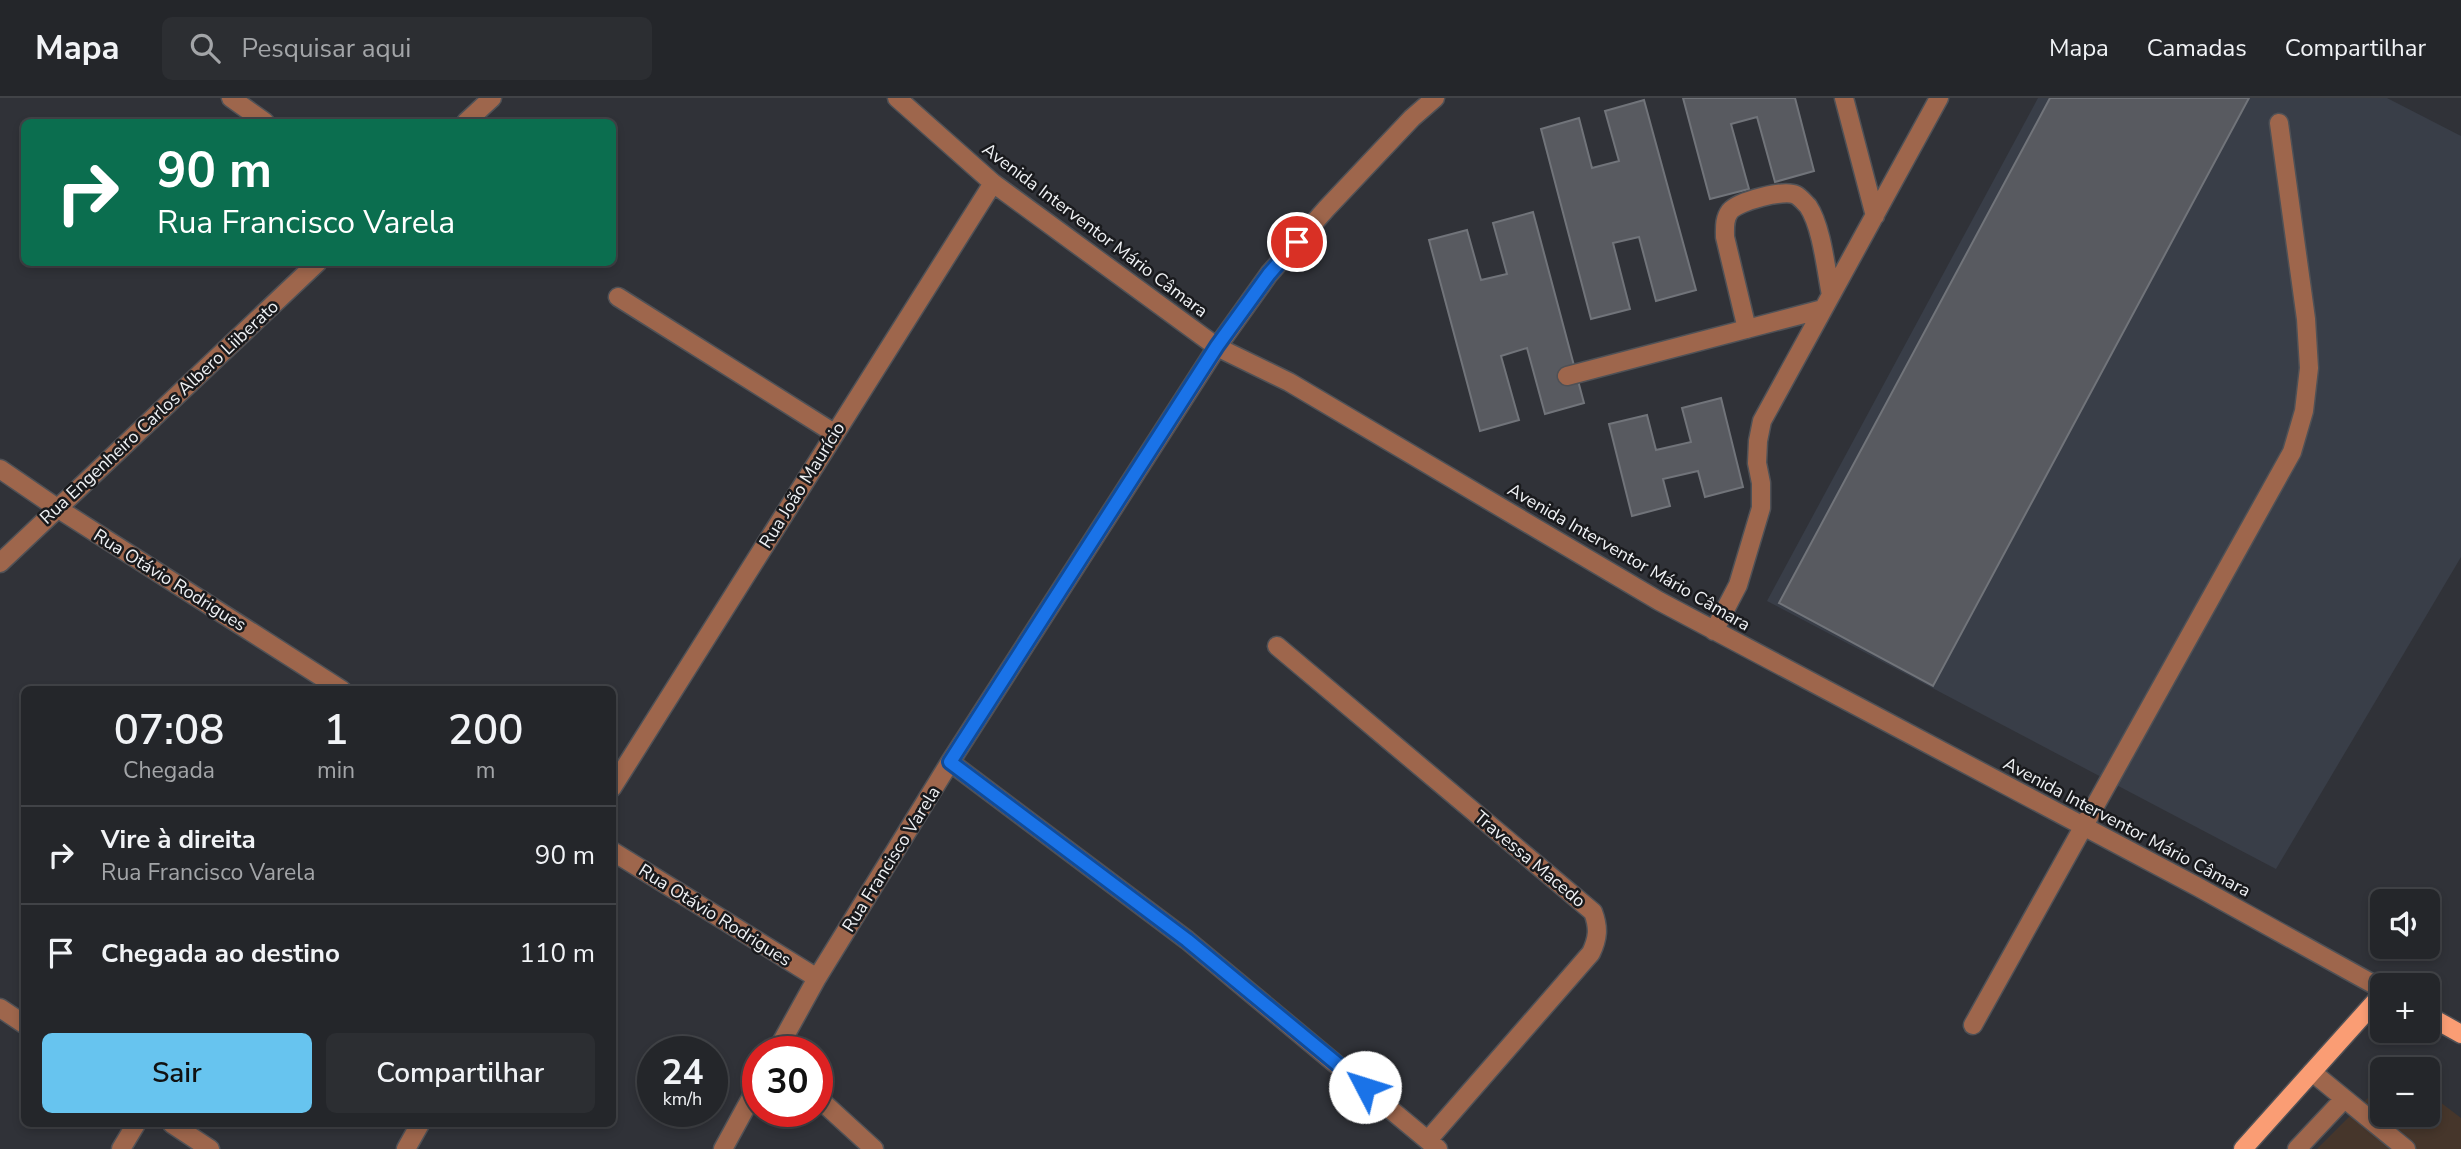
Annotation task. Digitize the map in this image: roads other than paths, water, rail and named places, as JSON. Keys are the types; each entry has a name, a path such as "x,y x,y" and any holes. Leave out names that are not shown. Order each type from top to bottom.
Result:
{"main road":[{"path":"2243,1149 2370,1006"},
{"path":"2440,1022 2461,1034"}],"street":[{"path":"231,98 261,119"},
{"path":"469,119 492,98"},
{"name":"Avenida Interventor Mário Câmara","path":"897,98 993,183 1217,346 1289,382 1659,601 2198,887 2370,985"},
{"name":"Rua Francisco Varela","path":"785,1036 817,978 950,762 1217,346 1269,274 1326,209 1412,118 1435,98"},
{"path":"1844,98 1875,216"},
{"path":"1714,631 1738,585 1761,508 1761,483 1757,463 1762,421 1939,98"},
{"path":"1973,1025 2292,452 2304,411 2309,368 2306,319 2279,124"},
{"name":"Rua João Maurício","path":"616,782 993,183"},
{"path":"1747,329 1725,237 1725,223 1731,211 1741,204 1781,193 1795,195 1806,204 1814,218 1827,302"},
{"name":"Rua Engenheiro Carlos Albero Liiberato","path":"0,563 314,266"},
{"path":"618,298 834,433"},
{"path":"1567,376 1747,329 1827,302"},
{"name":"Rua Otávio Rodrigues","path":"0,469 336,686"},
{"name":"Travessa Macedo","path":"1277,646 1593,912 1598,925 1597,940 1591,953 1433,1144"},
{"path":"950,762 1187,940 1433,1144"},
{"name":"Rua Otávio Rodrigues","path":"616,852 817,978"},
{"path":"0,1008 21,1022"},
{"path":"2312,1072 2406,1149"},
{"path":"2297,1149 2344,1099"},
{"path":"833,1112 874,1149"},
{"path":"723,1149 742,1114"},
{"path":"121,1149 134,1127"},
{"path":"177,1127 210,1149"},
{"path":"405,1149 418,1127"}]}
